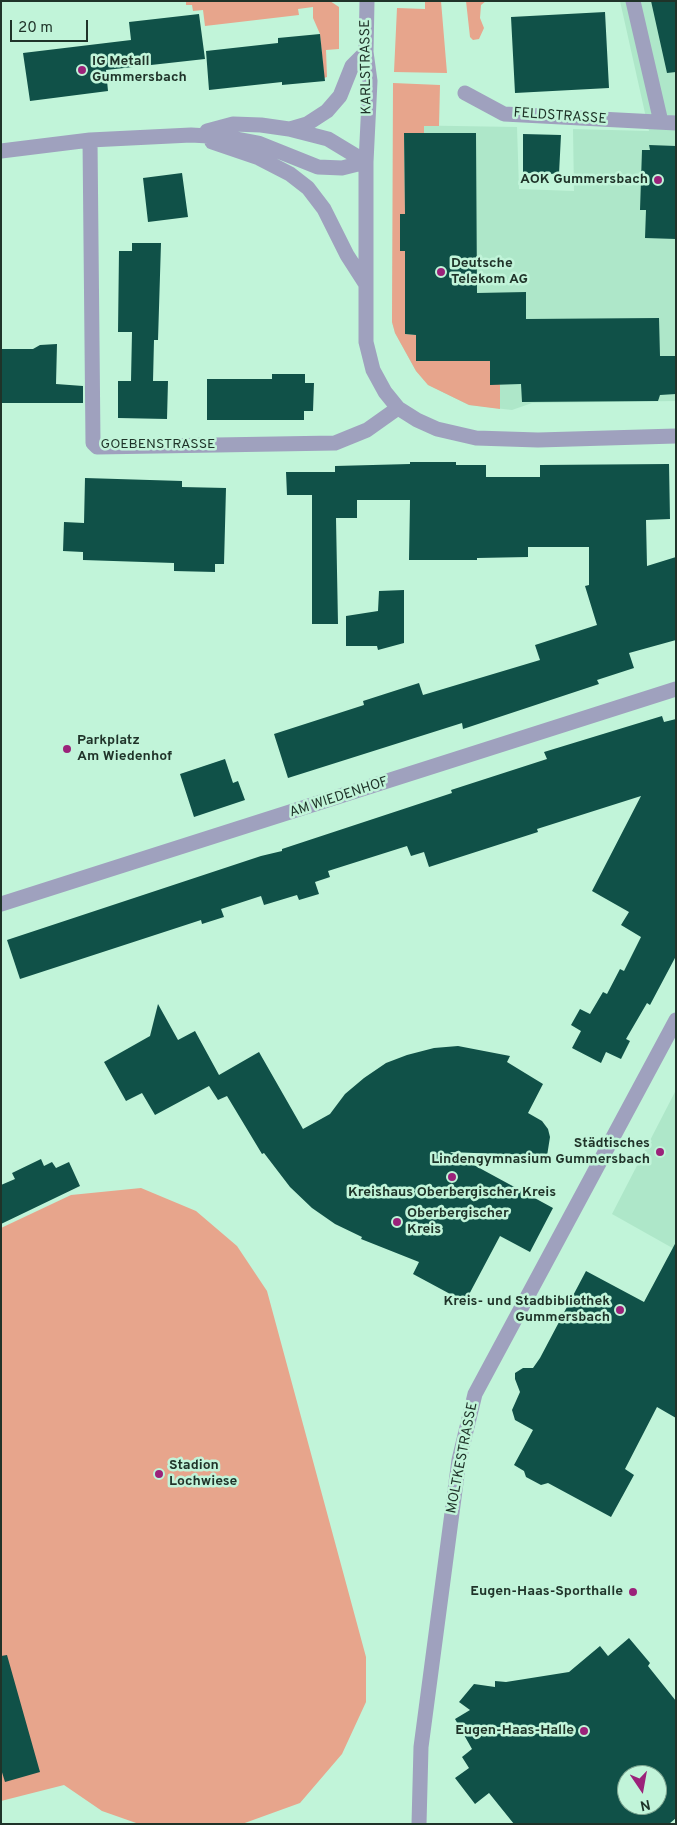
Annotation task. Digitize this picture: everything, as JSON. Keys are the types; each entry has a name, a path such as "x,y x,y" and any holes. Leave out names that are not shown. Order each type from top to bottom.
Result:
{"street":[{"name":"FELDSTRASSE","path":"465,93 504,114 669,122 633,1"},
{"name":"KARLSTRASSE","path":"367,8 366,52 370,81 366,162 366,342 369,356 385,392 398,408"},
{"path":"289,129 307,124 327,111 340,96 352,66 366,52"},
{"path":"191,135 233,124 289,129 328,139 366,162"},
{"path":"191,135 258,158 290,174 308,188 324,209 347,255 365,283"},
{"path":"1,151 90,140 191,135 226,137 258,143 318,167 342,168 366,162"},
{"name":"GOEBENSTRASSE","path":"90,140 93,442 97,447 335,443 367,430 398,408"},
{"path":"398,408 436,429 476,438 538,440 676,436"},
{"name":"AM WIEDENHOF","path":"1,904 676,689"},
{"name":"MOLTKESTRASSE","path":"419,1824 421,1748 459,1460 475,1394 676,1020"}],"shaded area":[{"path":"186,1 330,1 339,7 339,49 326,50 327,77 324,78 320,34 313,18 313,7 298,9 299,15 205,26 203,10 193,11 192,5 186,5"},
{"path":"425,1 441,1 447,73 394,72 397,8 425,9"},
{"path":"466,1 486,1 481,5 480,18 484,28 479,39 473,40 470,37"},
{"path":"620,1 676,1 676,401 532,403 512,410 469,405 428,385 416,371 395,333 392,322 394,125 517,127 519,189 574,191 573,129 649,131"},
{"path":"393,83 440,85 439,126 424,126 424,133 404,133 405,214 400,215 400,251 405,251 405,334 418,335 416,339 416,361 490,361 500,385 500,409 469,405 428,385 416,371 395,333 392,322"},
{"name":"Städtisches Lindengymnasium Gummersbach","path":"676,1090 676,1250 612,1214"},
{"name":"Stadion Lochwiese","path":"141,1188 196,1211 237,1246 267,1291 366,1657 366,1702 342,1754 300,1803 242,1824 139,1824 102,1811 64,1785 1,1801 1,1228 71,1195"}],"building":[{"path":"651,1 676,1 676,72 667,73"},
{"path":"605,12 609,88 515,93 511,17"},
{"path":"199,14 205,59 106,70 108,91 30,101 23,53 131,40 129,22"},
{"path":"320,34 325,81 282,85 282,82 209,90 206,51 278,43 278,38"},
{"name":"Deutsche Telekom AG","path":"404,133 476,133 477,293 526,292 526,319 659,318 660,356 676,356 676,394 660,395 658,401 522,402 521,384 490,385 490,361 416,361 416,335 405,334 405,251 400,251 400,214 405,214"},
{"path":"523,134 561,135 559,174 523,173"},
{"name":"AOK Gummersbach","path":"649,145 676,146 676,239 645,238 646,210 640,210 642,150 650,150"},
{"path":"182,173 188,217 148,222 143,178"},
{"path":"132,243 161,243 158,340 154,340 153,381 168,381 167,419 118,418 118,381 131,381 132,332 118,332 119,251 132,251"},
{"path":"57,344 56,384 83,386 83,403 1,403 1,349 33,349 40,345"},
{"path":"272,374 305,374 305,383 314,383 313,411 304,411 304,420 207,420 207,379 272,379"},
{"path":"410,462 456,462 456,465 486,465 486,477 540,477 540,465 669,464 670,519 646,520 647,566 676,557 676,640 629,653 634,668 597,680 599,684 463,729 462,723 288,778 274,734 364,705 363,701 419,683 423,695 540,660 535,645 597,625 585,586 589,585 589,547 528,547 528,557 477,558 477,560 409,560 410,500 357,500 357,518 336,518 338,624 312,624 312,495 287,495 286,472 335,472 335,466 410,464"},
{"path":"85,478 182,481 182,487 226,488 224,564 215,564 215,572 174,571 174,563 83,560 83,552 63,551 64,522 84,523"},
{"path":"404,590 404,643 378,650 377,646 346,646 346,616 378,611 379,591"},
{"path":"662,716 664,722 676,719 676,956 650,1005 647,1003 626,1039 630,1041 621,1059 606,1052 601,1063 572,1048 581,1031 571,1025 580,1009 590,1014 603,992 607,994 620,969 624,971 641,937 621,925 629,912 592,891 641,796 537,829 538,832 429,867 424,852 411,856 407,846 328,871 330,877 315,882 319,894 299,900 297,895 264,905 261,896 221,909 224,917 202,924 201,920 20,979 7,940 261,856 282,851 282,849 452,793 451,790 547,759 544,752"},
{"path":"225,759 233,783 238,781 245,800 194,817 180,774"},
{"name":"Kreishaus Oberbergischer Kreis","path":"158,1004 178,1040 195,1031 219,1075 259,1052 303,1129 330,1114 345,1094 364,1078 386,1063 407,1055 434,1048 458,1046 510,1056 507,1062 543,1084 528,1113 542,1121 548,1129 550,1137 547,1156 450,1152 553,1208 530,1252 500,1236 465,1302 413,1274 419,1262 361,1239 362,1237 335,1224 312,1208 290,1187 264,1153 262,1154 227,1096 218,1100 209,1086 155,1115 142,1093 126,1101 104,1062 150,1036"},
{"path":"41,1159 44,1166 52,1162 56,1168 69,1162 80,1186 1,1224 1,1185 15,1179 12,1173"},
{"path":"676,1242 676,1418 657,1407 625,1469 634,1475 611,1517 548,1483 541,1485 526,1477 524,1471 514,1465 533,1430 515,1420 512,1410 520,1392 515,1379 515,1373 523,1368 533,1368 540,1358 586,1271 644,1302"},
{"name":"Eugen-Haas-Halle","path":"629,1638 650,1663 648,1666 676,1701 676,1818 669,1824 514,1824 489,1793 475,1804 455,1778 469,1768 462,1757 472,1749 455,1719 470,1710 459,1702 474,1684 495,1687 495,1681 506,1682 569,1672 600,1646 608,1656"},
{"path":"7,1655 40,1772 5,1782 1,1769 1,1656"}],"place":[{"name":"IG Metall Gummersbach","path":"82,70"},
{"name":"AOK Gummersbach","path":"658,180"},
{"name":"Deutsche Telekom AG","path":"441,272"},
{"name":"Parkplatz Am Wiedenhof","path":"67,749"},
{"name":"Städtisches Lindengymnasium Gummersbach","path":"660,1152"},
{"name":"Kreishaus Oberbergischer Kreis","path":"452,1177"},
{"name":"Oberbergischer Kreis","path":"397,1222"},
{"name":"Kreis- und Stadbibliothek Gummersbach","path":"620,1310"},
{"name":"Stadion Lochwiese","path":"159,1474"},
{"name":"Eugen-Haas-Sporthalle","path":"633,1592"},
{"name":"Eugen-Haas-Halle","path":"584,1731"}]}
